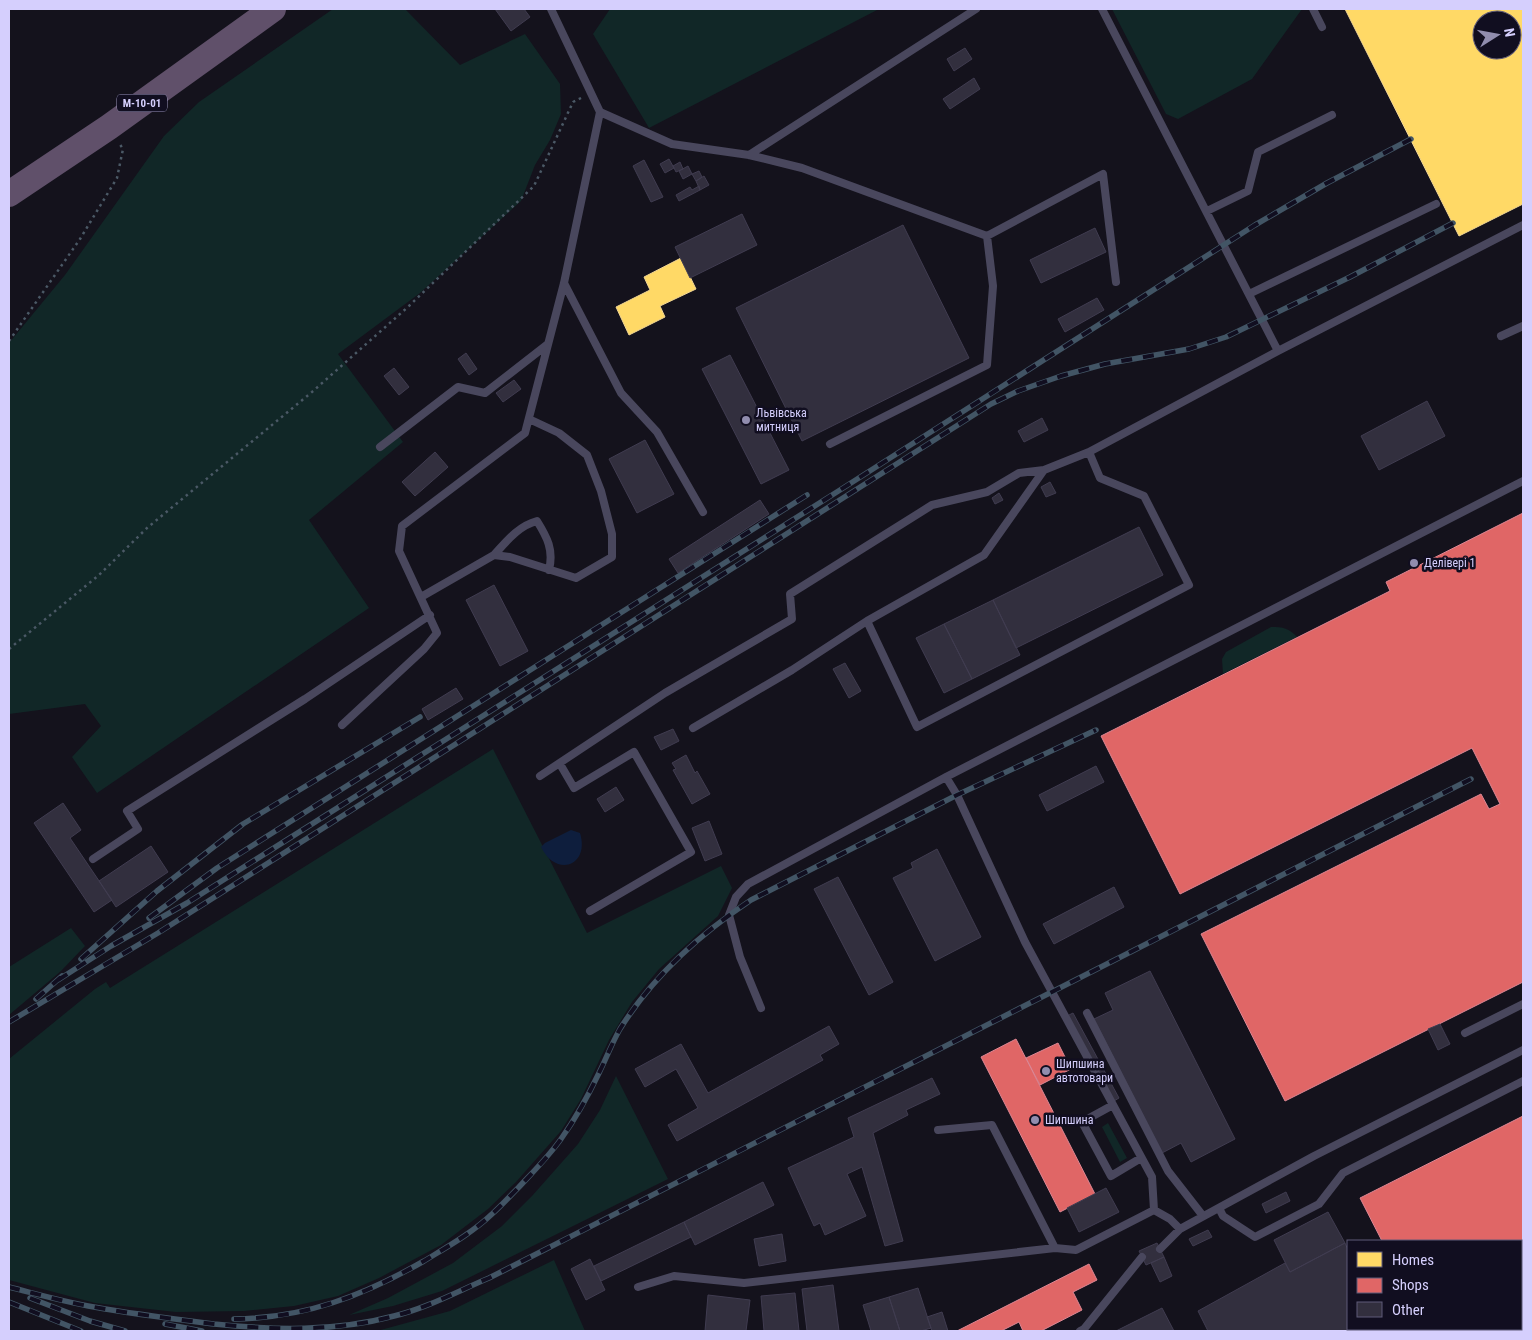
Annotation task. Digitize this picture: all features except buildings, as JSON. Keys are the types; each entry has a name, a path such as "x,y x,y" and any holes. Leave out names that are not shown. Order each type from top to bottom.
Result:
{"highway":[{"name":"М-10-01","path":"9,194 109,127 273,9"}],"lane":[{"path":"342,725 424,648 437,633 399,551 402,526 525,433 564,282 600,112 551,9"},
{"path":"749,155 976,9"},
{"path":"1102,9 1278,351"},
{"path":"1313,9 1322,27"},
{"path":"600,112 672,144 749,155 802,168 988,236 1103,174 1116,282"},
{"path":"1207,212 1248,191 1258,152 1332,115"},
{"path":"1249,294 1436,204"},
{"path":"540,776 666,693 792,619 790,594 932,506 987,492 1019,472 1044,470 1089,452 1278,351 1523,225"},
{"path":"830,444 987,365 993,286 988,236"},
{"path":"564,282 621,393 657,432 703,512"},
{"path":"1501,336 1523,326"},
{"path":"380,447 458,387 484,393 548,344"},
{"path":"494,556 510,557 576,578 612,557 612,534 601,491 587,455 559,433 529,418"},
{"path":"867,621 917,727 1188,585 1144,496 1100,478 1089,452"},
{"path":"693,728 792,670 867,621 984,555 1044,470"},
{"path":"762,1008 740,957 729,915 736,896 748,884 946,777 1523,481"},
{"path":"421,597 494,556 511,537 528,523 537,521 549,541 552,560 550,570"},
{"path":"93,859 138,829 127,811 305,699 430,616"},
{"path":"560,764 574,788 634,752 691,852 590,911"},
{"path":"946,777 957,795 1025,942 1152,1177 1154,1210"},
{"path":"1465,1033 1523,1004"},
{"path":"1087,1013 1168,1171 1203,1216"},
{"path":"1160,1249 1180,1229 1203,1216 1314,1156 1523,1050"},
{"path":"1219,1208 1223,1216 1255,1237 1319,1204 1343,1173 1523,1081"},
{"path":"1113,1105 1082,1122 1111,1176 1141,1158"},
{"path":"938,1130 992,1125 1055,1248"},
{"path":"1154,1210 1170,1218 1180,1229"},
{"path":"638,1287 674,1276 744,1283 1055,1248 1076,1250 1154,1210"},
{"path":"1083,1331 1142,1258"}],"path":[{"path":"9,649 99,575 147,528 312,392 409,306 534,186 573,102 591,93"},
{"path":"9,341 80,238 117,178 123,149 109,127"}],"green space":[{"path":"333,9 405,9 460,65 525,34 560,84 561,114 550,140 535,165 521,201 420,293 338,354 403,442 309,520 369,608 97,793 72,757 101,726 85,704 9,714 9,343 65,275 164,136 199,102"},
{"path":"610,9 879,9 649,128 593,34"},
{"path":"1112,9 1302,9 1252,79 1178,119 1166,114"},
{"path":"1271,627 1286,629 1297,637 1223,674 1222,659 1226,652"},
{"path":"493,749 587,933 721,866 732,888 718,916 659,969 632,1002 609,1040 581,1099 561,1131 516,1182 488,1209 441,1245 379,1278 338,1296 294,1306 244,1311 176,1312 95,1303 9,1280 9,1059 95,989 106,982 110,988"},
{"path":"71,928 85,946 61,971 9,1015 9,967"},
{"path":"616,1076 668,1179 442,1291 393,1306 349,1315 388,1298 453,1263 502,1226 532,1196 578,1144 600,1110"},
{"path":"1108,1123 1127,1158 1120,1162 1102,1127"},
{"path":"554,1260 585,1331 377,1331 450,1311"}],"water":[{"path":"571,830 580,833 582,844 580,853 576,860 570,864 555,863 547,857 541,847 545,843"}],"railway":[{"path":"58,980 111,946 187,903 1255,225 1327,183 1411,139"},
{"path":"9,1022 158,933 991,404 1018,391 1061,376 1105,364 1189,349 1226,337 1350,277 1453,223"},
{"path":"149,918 217,868 807,495"},
{"path":"81,959 157,891 243,824 420,717"},
{"path":"234,1319 260,1318 285,1314 333,1303 401,1274 468,1234 499,1208 551,1152 581,1107 617,1034 633,1010 647,991 679,957 714,927 751,900 957,795 1096,730"},
{"path":"9,1287 109,1310 259,1328 349,1325 418,1309 489,1278 1471,779"},
{"path":"36,999 62,976"},
{"path":"30,1298 90,1321 125,1331"},
{"path":"9,1302 81,1331"},
{"path":"165,1324 202,1331"}],"place":[{"name":"Львівська митниця","path":"746,420"},
{"name":"Делівері 1","path":"1414,563"},
{"name":"Шипшина автотовари","path":"1046,1071"},
{"name":"Шипшина","path":"1035,1120"}]}
